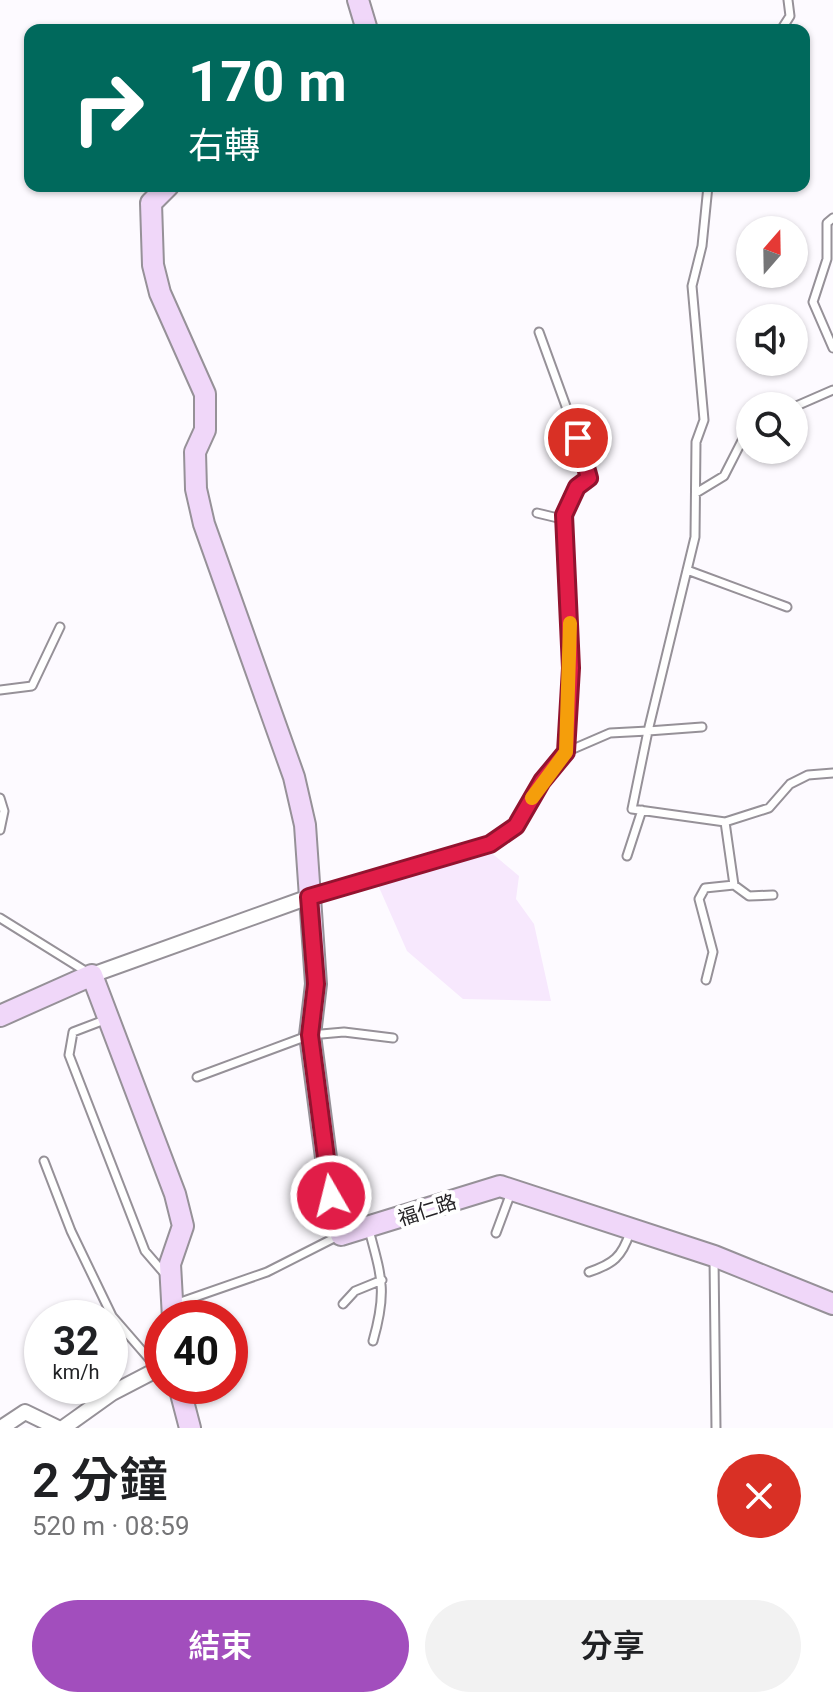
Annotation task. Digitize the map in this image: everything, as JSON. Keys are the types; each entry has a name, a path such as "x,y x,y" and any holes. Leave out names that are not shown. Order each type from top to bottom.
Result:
{"street":[{"path":"358,0 365,24"},
{"path":"162,192 151,203 153,265 160,293 205,394 205,430 195,452 196,489 204,524 294,777 305,825 316,984 310,1035 331,1196 341,1235"},
{"path":"0,1016 92,975 309,897"},
{"path":"92,975 111,1018 175,1194 183,1226 170,1264 172,1300"},
{"name":"福仁路","path":"341,1235 500,1186 714,1256 833,1304"},
{"path":"1,1428 25,1412 60,1428 112,1393 144,1376"},
{"path":"184,1404 190,1428"}],"lane":[{"path":"785,24 790,16 788,0"},
{"path":"707,192 702,246 692,286 704,420 696,442 695,537 632,809 725,822 769,808 790,784 808,775 833,773"},
{"path":"833,218 827,223 827,259 813,302 833,348"},
{"path":"539,332 587,464 589,478 577,487 564,515 571,668 566,752"},
{"path":"808,401 833,390"},
{"path":"696,493 724,476 736,452"},
{"path":"537,513 566,520"},
{"path":"687,570 787,607"},
{"path":"0,690 32,686 60,627"},
{"path":"309,897 490,844 516,826 542,781 566,752 610,733 702,727"},
{"path":"0,798 4,811 0,830"},
{"path":"627,856 642,810"},
{"path":"725,822 734,885"},
{"path":"706,980 713,952 699,899 705,888 734,885 749,896 773,895"},
{"path":"0,918 92,975"},
{"path":"111,1018 73,1032 69,1055 145,1251 171,1281"},
{"path":"197,1077 310,1035 344,1032 393,1038"},
{"path":"44,1161 71,1231 112,1316 144,1351"},
{"path":"496,1233 512,1190"},
{"path":"367,1225 382,1280 383,1306 373,1341"},
{"path":"589,1272 613,1263 625,1249 631,1229"},
{"path":"200,1300 267,1272 341,1235"},
{"path":"714,1256 716,1428"},
{"path":"343,1304 355,1291 382,1280"}],"shaded area":[{"path":"488,850 519,876 516,899 534,924 551,1001 463,999 407,951 378,885 387,878"}],"slow traffic":[{"path":"532,798 566,752 570,623"}],"route":[{"path":"331,1196 310,1035 316,984 309,897 490,844 516,826 542,781 566,752 571,668 564,515 577,487 589,478 578,438"}]}
